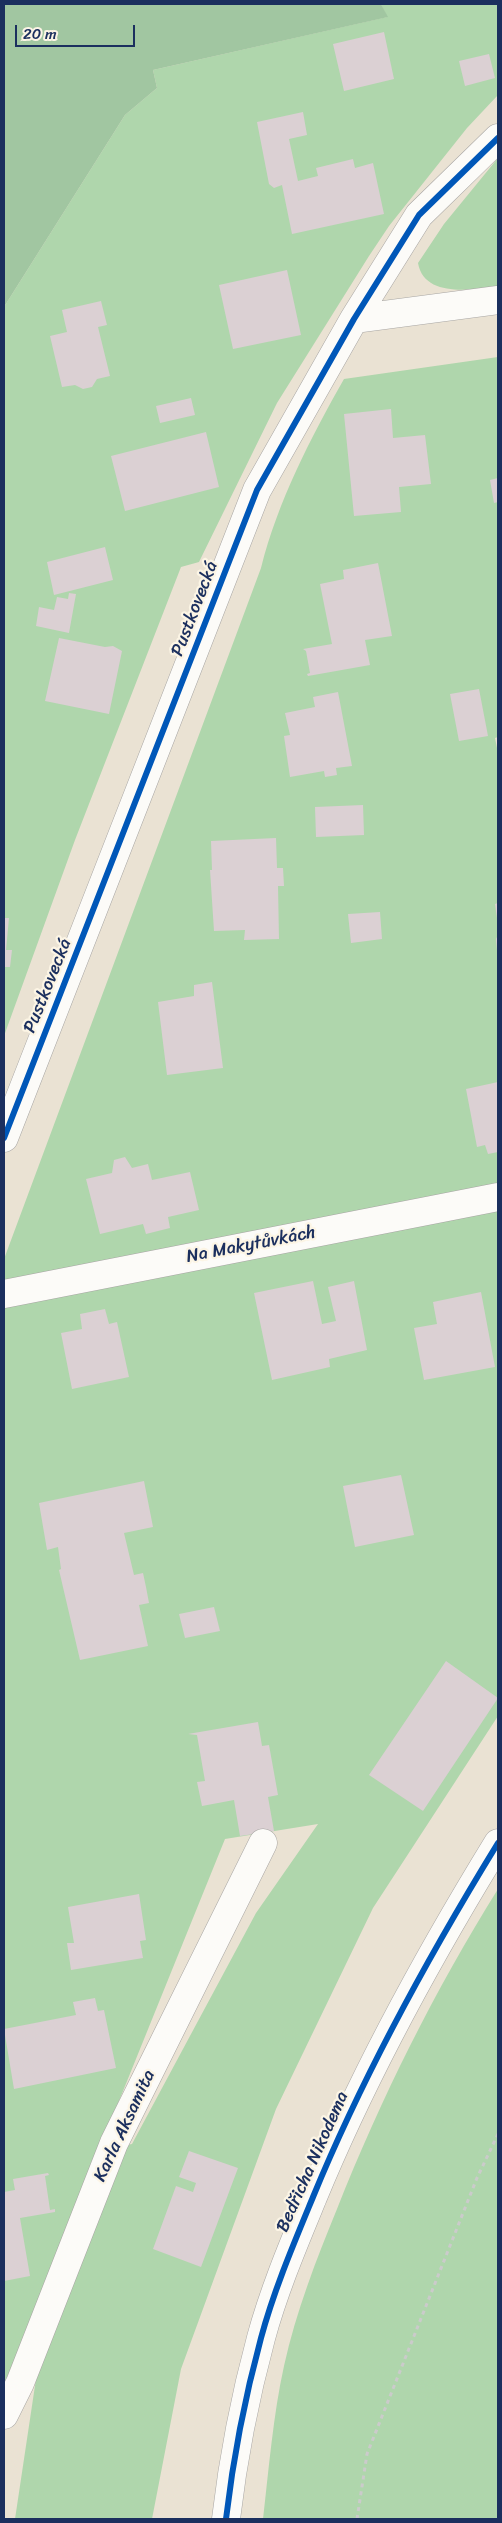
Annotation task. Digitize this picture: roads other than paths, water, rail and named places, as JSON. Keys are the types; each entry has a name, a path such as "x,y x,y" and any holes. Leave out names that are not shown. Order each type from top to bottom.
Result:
{"street":[{"name":"Pustkovecká","path":"4,1138 257,490 354,319 420,216 498,138"},
{"path":"354,319 498,300"},
{"name":"Na Makytůvkách","path":"4,1294 498,1197"},
{"name":"Karla Aksamita","path":"4,2415 20,2383 114,2142 264,1843"},
{"name":"Bedřicha Nikodema","path":"226,2519 242,2419 261,2337 290,2251 340,2131 393,2024 453,1917 498,1843"}]}
